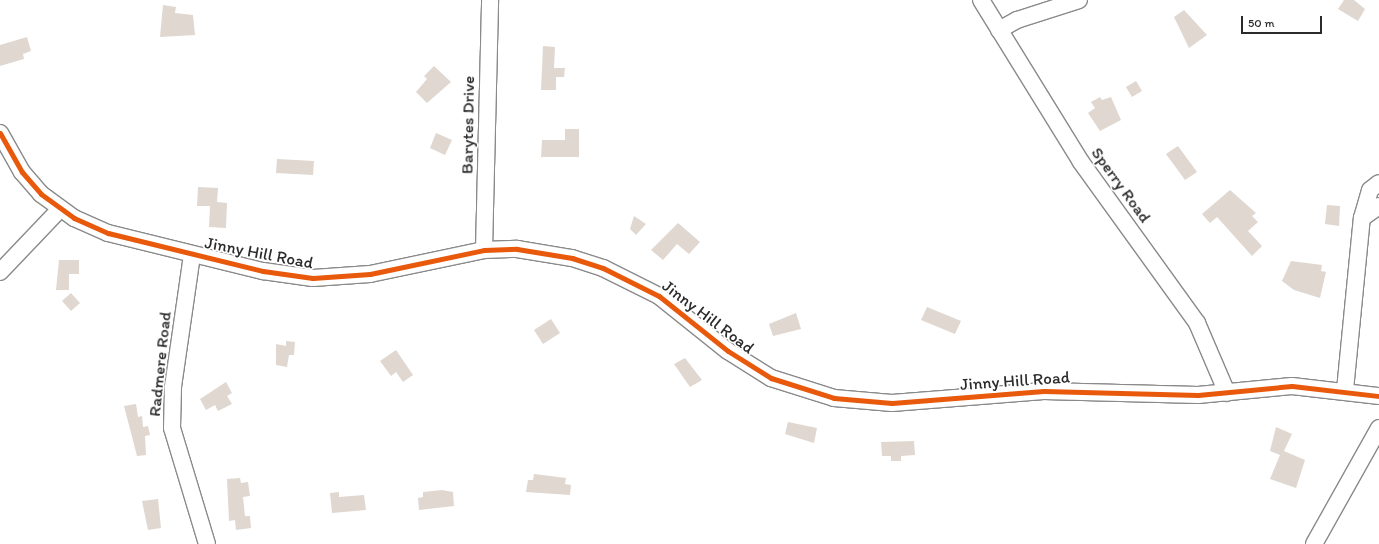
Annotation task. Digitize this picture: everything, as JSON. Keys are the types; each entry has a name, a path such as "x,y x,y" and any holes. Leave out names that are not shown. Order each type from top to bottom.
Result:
{"street":[{"name":"Barytes Drive","path":"484,250 490,0"},
{"name":"Sperry Road","path":"981,0 1080,162 1193,317 1227,393"},
{"path":"999,30 1018,20 1079,0"},
{"name":"Jinny Hill Road","path":"0,133 31,184 60,210 108,232 192,255 290,276 342,278 484,250 545,252 603,268 659,296 751,367 796,388 834,398 892,403 1044,391 1162,395 1227,393 1292,386 1346,390 1379,396"},
{"path":"1346,390 1362,218 1370,190 1379,183"},
{"path":"1362,218 1379,206"},
{"path":"0,272 60,210"},
{"name":"Radmere Road","path":"192,255 173,387 172,428 207,544"},
{"path":"1314,544 1379,428"}],"building":[{"path":"1344,0 1354,0 1365,9 1358,21 1338,9"},
{"path":"163,5 176,7 175,13 193,15 195,35 160,37"},
{"path":"1184,10 1207,35 1189,48 1174,17"},
{"path":"27,37 31,51 23,54 24,59 0,66 0,45"},
{"path":"543,46 555,47 554,68 565,68 564,77 556,77 556,90 541,90"},
{"path":"434,66 451,82 427,103 416,92 427,79 424,76"},
{"path":"1136,81 1142,91 1132,97 1126,87"},
{"path":"1100,97 1102,100 1111,97 1121,120 1100,131 1088,113 1095,108 1091,102"},
{"path":"565,129 579,129 579,157 541,157 542,140 565,140"},
{"path":"436,133 452,140 445,155 430,148"},
{"path":"1178,146 1197,172 1185,180 1166,154"},
{"path":"277,159 314,161 313,175 276,173"},
{"path":"198,187 218,188 217,202 227,203 226,228 209,227 210,206 197,206"},
{"path":"1230,190 1256,213 1252,216 1258,222 1248,231 1262,246 1252,256 1217,217 1210,223 1202,214"},
{"path":"1327,205 1340,206 1339,226 1325,224"},
{"path":"634,216 646,224 636,235 630,229"},
{"path":"678,223 700,242 689,254 677,244 663,260 651,250"},
{"path":"59,260 79,260 79,274 69,274 69,290 56,290"},
{"path":"1291,261 1322,265 1321,271 1326,272 1320,298 1294,290 1282,281"},
{"path":"71,293 80,303 71,311 62,301"},
{"path":"927,307 961,321 955,334 921,320"},
{"path":"796,313 801,329 773,336 769,324"},
{"path":"551,319 560,333 543,344 534,330"},
{"path":"286,341 295,342 294,355 289,355 287,367 276,365 276,344 286,346"},
{"path":"396,350 413,375 403,382 396,372 391,376 380,361"},
{"path":"685,358 702,380 690,387 674,364"},
{"path":"226,382 232,393 227,396 232,404 218,411 215,405 206,410 200,399"},
{"path":"136,404 138,417 142,416 143,427 148,426 150,435 145,436 146,455 137,456 124,406"},
{"path":"788,422 817,428 814,443 785,434"},
{"path":"1276,427 1292,434 1284,451 1305,460 1296,488 1270,479 1280,455 1270,451"},
{"path":"914,441 915,455 901,456 901,461 891,461 891,456 882,456 881,442"},
{"path":"534,474 566,478 565,484 571,485 570,495 526,492 528,480 533,480"},
{"path":"240,478 241,483 248,482 250,496 243,497 245,516 250,516 251,528 236,530 235,520 229,521 227,479"},
{"path":"442,490 453,492 454,506 419,510 418,498 423,497 423,492"},
{"path":"339,492 339,497 364,495 366,510 332,513 330,493"},
{"path":"158,499 161,528 148,530 142,501"}],"cycle path":[{"path":"0,133 22,172 41,194 74,218 108,233 263,271 313,278 370,274 484,250 517,249 572,258 603,268 659,296 728,351 771,378 834,398 892,403 1044,391 1198,395 1292,386 1379,396"}]}
